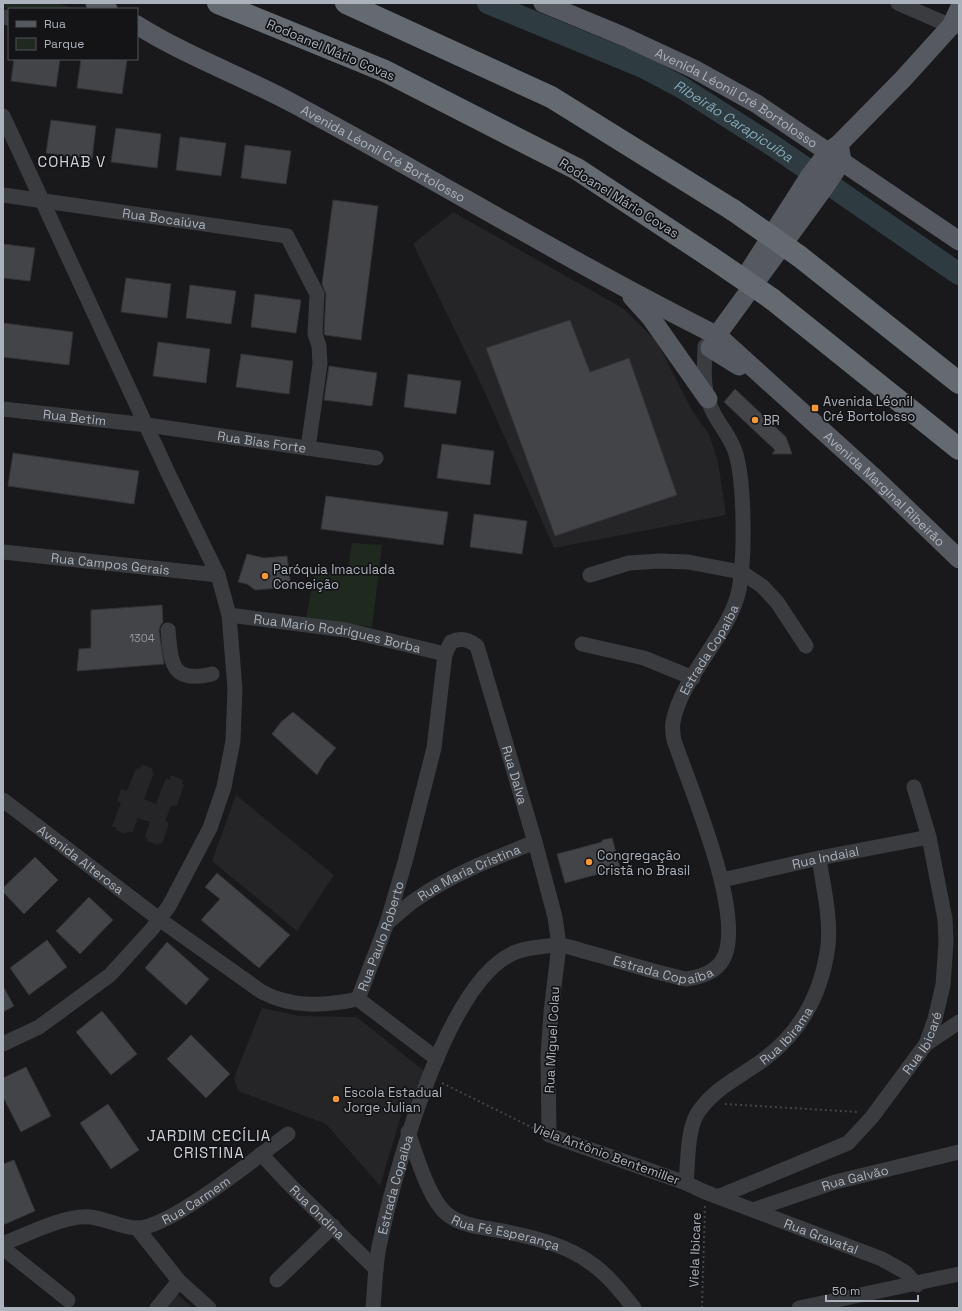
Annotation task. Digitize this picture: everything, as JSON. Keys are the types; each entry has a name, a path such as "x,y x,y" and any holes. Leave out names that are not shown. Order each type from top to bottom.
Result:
{"highway":[{"name":"Rodoanel Mário Covas","path":"218,3 385,71 577,169 772,299 959,449"},
{"path":"346,3 551,97 733,210 799,256 959,383"}],"main road":[{"path":"95,3 106,8"},
{"name":"Avenida Léonil Cré Bortolosso","path":"543,3 625,37 694,69 756,104 828,166 959,241"},
{"path":"709,339 828,166 903,79 955,27 959,9"},
{"name":"Avenida Léonil Cré Bortolosso","path":"138,26 162,41 293,103 626,290 709,339 775,387"},
{"path":"626,290 651,318 708,399"},
{"name":"Avenida Marginal Ribeirão","path":"775,387 877,480 959,559"}],"street":[{"path":"898,3 955,27"},
{"path":"138,37 162,41"},
{"path":"3,116 218,575 229,616 235,690 233,742 224,787 210,828 169,906 152,929 110,975 39,1027 3,1044"},
{"name":"Rua Bocaiúva","path":"3,195 287,236 317,294 315,334 319,346 320,364 308,448"},
{"name":"Estrada Copaíba","path":"373,1308 380,1243 408,1132 429,1077 456,1019 474,988 496,964 515,952 559,945 686,979 701,977 714,970 725,956 730,934 722,880 674,740 673,723 678,706 729,615 739,591 741,572 742,510 739,473 735,452 708,399 703,384 709,339"},
{"name":"Rua Betim","path":"3,409 147,425"},
{"name":"Rua Bias Forte","path":"147,425 376,458"},
{"name":"Rua Campos Gerais","path":"3,552 218,575"},
{"path":"590,575 629,563 660,561 688,562 741,572 762,586 778,602 806,646"},
{"name":"Rua Mario Rodrigues Borba","path":"229,616 346,630 445,654"},
{"path":"168,630 172,664 177,670 184,676 196,678 212,674"},
{"name":"Rua Dalva","path":"445,654 451,642 455,640 470,641 477,646 535,842 555,917 559,945"},
{"path":"582,644 644,658 693,678"},
{"name":"Rua Paulo Roberto","path":"159,919 262,992 277,1000 295,1003 333,1004 358,999 387,923 405,862 434,748 445,654"},
{"name":"Rua Ibicaré","path":"712,1194 848,1143 875,1113 926,1044 935,1019 943,985 946,919 929,837 914,787"},
{"name":"Avenida Alterosa","path":"3,800 159,919"},
{"name":"Rua Indaial","path":"722,880 819,858 929,837"},
{"name":"Rua Maria Cristina","path":"387,923 417,898 439,884 473,867 535,842"},
{"name":"Rua Ibirama","path":"686,1183 692,1132 696,1116 706,1102 722,1087 766,1058 783,1043 805,1016 818,991 828,945 828,921 819,858"},
{"name":"Rua Miguel Colau","path":"548,1135 548,1056 551,1012 559,945"},
{"path":"358,999 437,1059"},
{"path":"926,1044 959,1022"},
{"name":"Rua Fé Esperança","path":"408,1132 426,1179 438,1204 447,1215 464,1223 510,1232 561,1247 578,1255 593,1264 634,1308"},
{"name":"Rua Carmem","path":"137,1228 163,1222 189,1206 288,1134"},
{"name":"Viela Antônio Bentemiller","path":"548,1135 686,1183 712,1194"},
{"name":"Rua Galvão","path":"753,1210 835,1182 959,1152"},
{"name":"Rua Ondina","path":"261,1154 290,1185 376,1269"},
{"name":"Rua Gravatal","path":"712,1194 882,1259 896,1266 917,1284"},
{"path":"3,1244 72,1218 88,1216 137,1228 179,1281 209,1308"},
{"path":"277,1280 333,1226"},
{"path":"3,1248 68,1300"},
{"path":"799,1308 959,1274"},
{"path":"157,1308 179,1281"}],"path":[{"name":"Viela Antônio Bentemiller","path":"429,1077 548,1135"},
{"path":"706,1102 875,1113"},
{"name":"Viela Ibicare","path":"702,1308 712,1194"}],"shaded area":[{"path":"453,212 624,309 657,342 693,412 709,434 718,462 726,515 554,548 481,384 413,244"},
{"path":"142,764 153,769 152,771 154,773 144,799 156,804 166,778 170,780 171,775 183,780 182,783 184,785 177,806 171,806 165,821 169,823 162,844 159,843 158,845 147,841 148,839 145,837 150,822 138,818 132,833 127,831 126,834 116,830 117,828 112,826 121,803 117,801 121,789 127,791 136,768 139,769"},
{"path":"236,795 334,875 297,931 212,861"},
{"name":"Escola Estadual Jorge Julian","path":"262,1008 299,1016 357,1017 424,1071 409,1107 403,1109 380,1186 326,1124 238,1091 234,1078"},
{"path":"176,1293 193,1308 165,1308"}],"green space":[{"path":"3,3 57,3 74,8 12,8 3,7"},
{"path":"352,543 382,545 372,627 306,618 315,571 347,574"}],"building":[{"path":"14,60 60,60 56,87 11,81"},
{"path":"81,60 127,60 122,94 77,88"},
{"path":"51,120 96,126 92,159 46,153"},
{"path":"116,128 161,134 157,168 111,162"},
{"path":"180,137 226,143 221,176 176,170"},
{"path":"245,145 291,151 286,184 241,178"},
{"path":"333,200 378,206 361,340 325,335 324,333 326,294 322,284"},
{"path":"3,244 35,248 30,281 3,278"},
{"path":"126,278 171,284 167,318 121,312"},
{"path":"190,285 236,291 231,324 186,318"},
{"path":"255,294 301,300 296,333 251,327"},
{"path":"570,320 590,372 629,358 677,495 555,536 486,348"},
{"path":"3,323 73,332 69,365 3,357"},
{"path":"158,342 210,349 206,383 153,376"},
{"path":"241,354 293,361 289,394 236,387"},
{"path":"329,366 377,373 372,406 324,400"},
{"path":"408,374 461,381 456,414 404,407"},
{"name":"BR","path":"735,389 786,437 792,454 772,454 775,450 724,402"},
{"path":"442,444 494,451 490,485 437,478"},
{"path":"13,453 139,471 134,504 8,486"},
{"path":"326,496 448,512 443,545 321,529"},
{"path":"474,514 527,521 522,554 470,547"},
{"name":"Paróquia Imaculada Conceição","path":"247,554 264,558 287,556 291,587 255,590 247,584 238,582"},
{"path":"162,605 163,622 159,631 164,664 77,671 79,649 91,648 91,610"},
{"path":"293,712 336,748 325,761 317,775 272,734 281,722"},
{"name":"Congregação Cristã no Brasil","path":"612,838 621,871 611,874 610,871 565,883 557,854"},
{"path":"35,857 58,880 24,914 3,892 3,888"},
{"path":"217,873 290,935 259,968 201,920 220,899 205,887"},
{"path":"89,897 113,920 80,954 56,931"},
{"path":"47,940 67,967 29,995 10,968"},
{"path":"167,942 209,979 186,1005 145,968"},
{"path":"3,986 14,1006 3,1012"},
{"path":"102,1011 137,1054 111,1075 76,1032"},
{"path":"191,1035 230,1074 206,1098 167,1059"},
{"path":"26,1067 51,1116 21,1132 3,1097 3,1078"},
{"path":"108,1104 139,1150 111,1169 80,1123"},
{"path":"14,1160 35,1211 3,1225 3,1164"}],"waterway":[{"name":"Ribeirão Carapicuíba","path":"488,3 643,67 681,87 775,147 959,274"}],"place":[{"name":"Avenida Léonil Cré Bortolosso","path":"815,408"},
{"name":"BR","path":"755,420"},
{"name":"Paróquia Imaculada Conceição","path":"265,576"},
{"name":"Congregação Cristã no Brasil","path":"589,862"},
{"name":"Escola Estadual Jorge Julian","path":"336,1099"}],"district":[{"name":"COHAB V","path":"72,161"},
{"name":"JARDIM CECÍLIA CRISTINA","path":"209,1144"}]}
